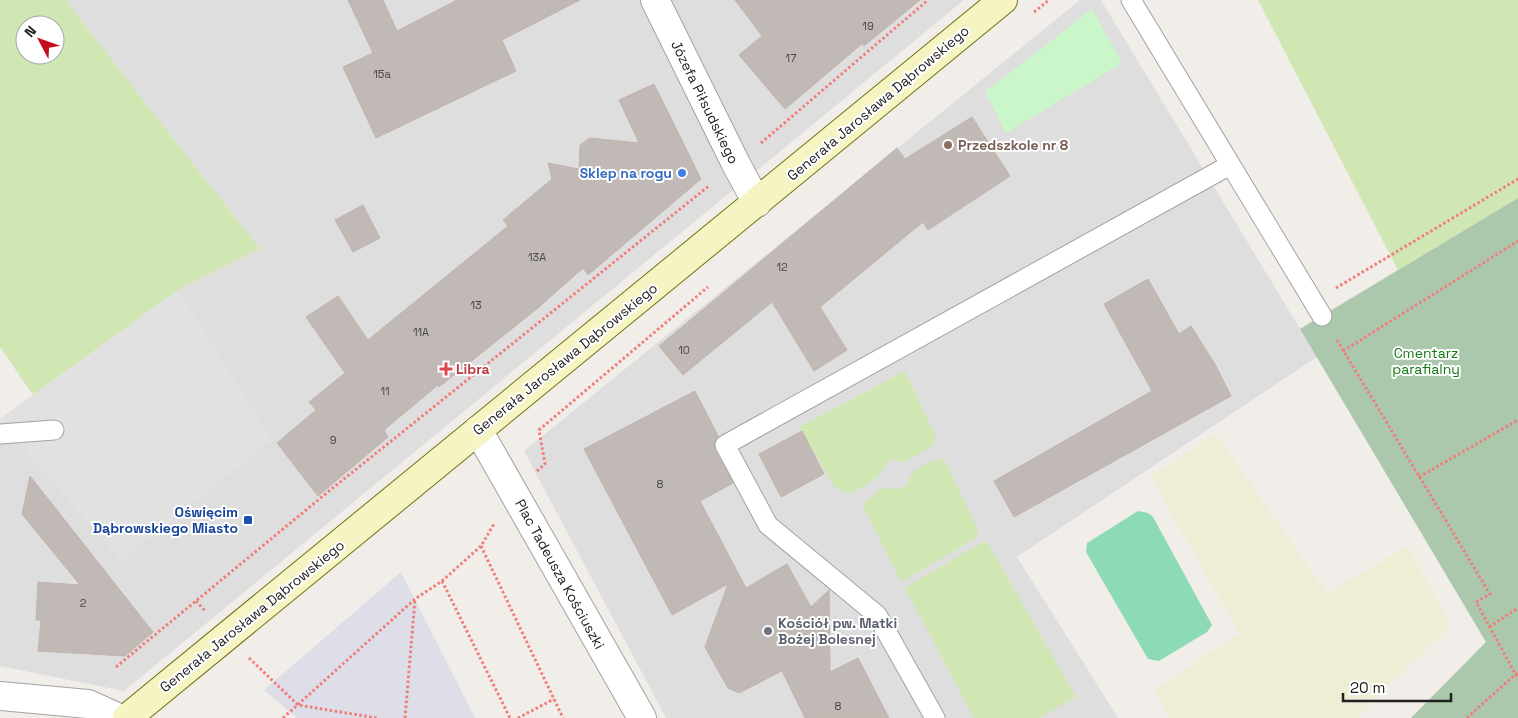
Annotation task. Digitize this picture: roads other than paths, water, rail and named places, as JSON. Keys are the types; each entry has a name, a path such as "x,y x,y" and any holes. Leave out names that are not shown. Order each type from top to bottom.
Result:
{"street":[{"name":"Józefa Piłsudskiego","path":"655,0 736,164 757,202"},
{"name":"Generała Jarosława Dąbrowskiego","path":"127,718 1003,0"},
{"name":"Plac Tadeusza Kościuszki","path":"478,430 642,718"},
{"path":"0,696 88,704 119,718"}],"lane":[{"path":"1131,0 1318,309"},
{"path":"935,718 877,615 768,525 724,445 1230,166"},
{"path":"0,434 54,430"}],"place":[{"name":"Przedszkole nr 8","path":"948,145"},
{"name":"Sklep na rogu","path":"682,173"},
{"name":"Libra","path":"446,369"},
{"name":"Oświęcim Dąbrowskiego Miasto","path":"248,520"},
{"name":"Kościół pw. Matki Bożej Bolesnej","path":"768,631"}],"park label":[{"name":"Cmentarz parafialny","path":"1426,362"}]}
